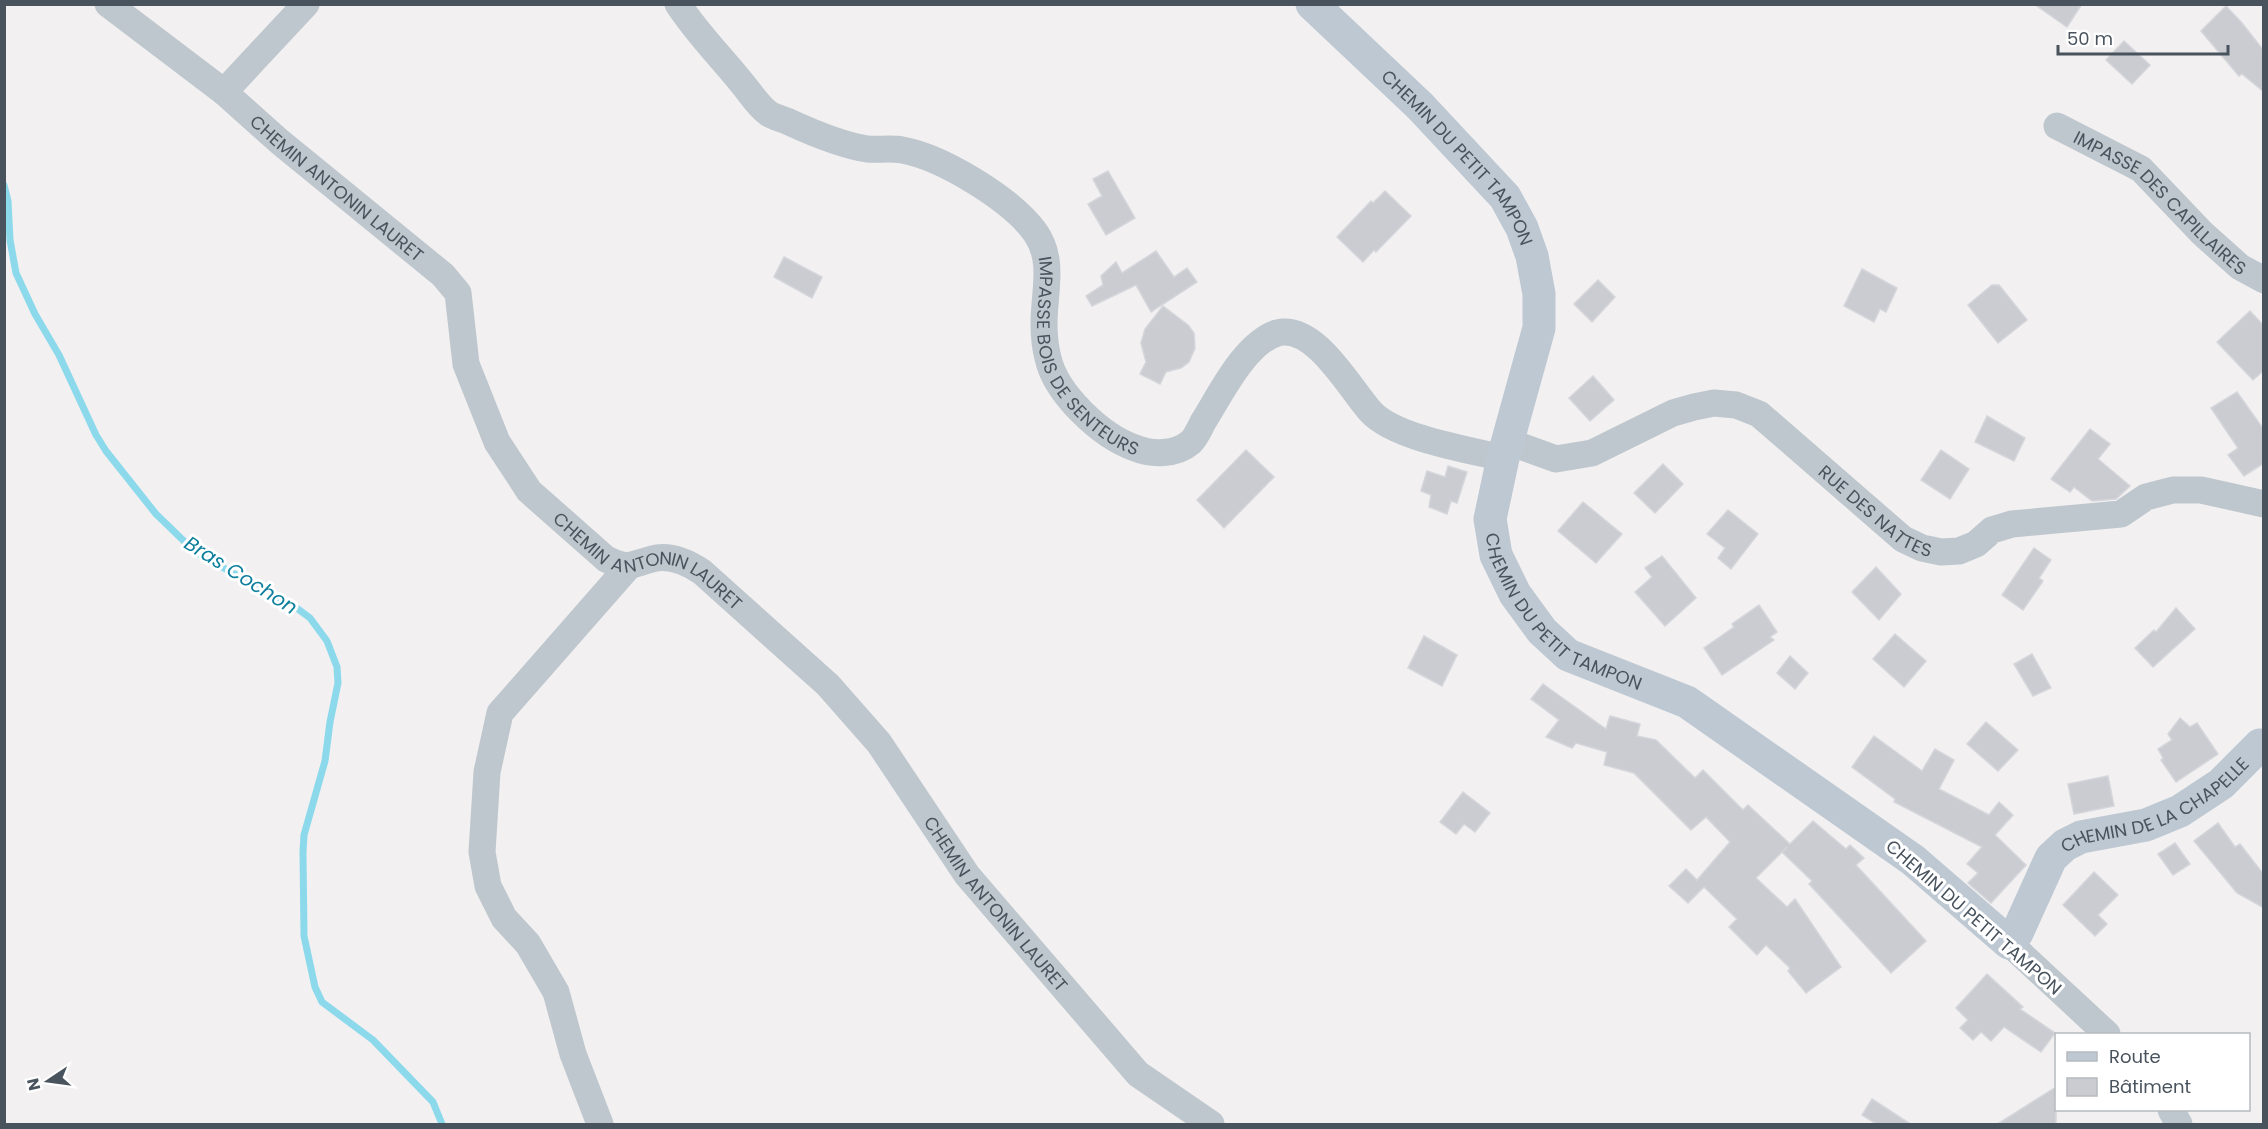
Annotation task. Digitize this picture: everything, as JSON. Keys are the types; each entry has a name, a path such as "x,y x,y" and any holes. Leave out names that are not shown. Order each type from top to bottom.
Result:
{"street":[{"name":"CHEMIN ANTONIN LAURET","path":"108,4 224,92 280,142 443,275 458,293 466,364 497,442 529,491 606,559 617,564 629,566 661,558 687,562 702,572 828,685 879,743 967,875 1138,1074 1211,1125"},
{"path":"224,92 306,4"},
{"name":"IMPASSE BOIS DE SENTEURS","path":"678,4 767,113 816,134 866,149 901,149 935,159 978,183 1028,223 1038,236 1047,268 1048,287 1044,321 1048,361 1064,391 1086,418 1119,441 1138,450 1161,453 1176,450 1191,441 1244,358 1263,341 1278,333 1292,333 1308,338 1339,371 1373,415 1390,425 1426,439 1506,450"},
{"name":"CHEMIN DU PETIT TAMPON","path":"1312,4 1420,106 1505,196 1522,228 1532,256 1539,294 1539,327 1490,519 1496,555 1515,594 1542,631 1568,655 1687,702 1913,860 2009,943 2105,1033"},
{"name":"IMPASSE DES CAPILLAIRES","path":"2057,126 2141,169 2202,233 2240,267 2264,280"},
{"name":"RUE DES NATTES","path":"1506,450 1556,459 1592,453 1673,413 1714,403 1736,405 1759,414 1904,539 1922,549 1941,552 1959,551 1976,544 1992,530 2012,524 2121,514 2146,496 2173,490 2201,490 2264,504"},
{"path":"600,1125 573,1054 556,992 528,944 504,918 488,886 482,852 487,772 500,713 629,566"},
{"name":"CHEMIN DE LA CHAPELLE","path":"2009,943 2017,933 2051,858 2065,845 2082,837 2146,825 2180,811 2221,784 2262,741"},
{"path":"2172,1111 2179,1125"}],"building":[{"path":"2034,4 2082,4 2067,27"},
{"path":"2226,6 2264,51 2264,92 2242,74 2239,76 2201,31"},
{"path":"2124,41 2150,65 2132,84 2106,60"},
{"path":"1108,171 1135,218 1106,235 1088,204 1102,196 1093,179"},
{"path":"1385,191 1411,216 1363,262 1337,237 1371,201 1373,203"},
{"path":"1156,251 1174,277 1187,268 1197,282 1151,312 1136,285 1092,306 1086,296 1103,285 1101,276 1116,262 1122,273"},
{"path":"784,257 822,277 812,298 774,277"},
{"path":"1862,269 1897,288 1886,312 1880,309 1874,322 1844,306"},
{"path":"1598,280 1615,297 1592,322 1574,304"},
{"path":"1992,285 1999,285 2027,320 1998,343 1968,305"},
{"path":"1163,306 1188,325 1194,333 1195,348 1189,362 1181,368 1166,372 1160,384 1140,374 1146,362 1141,343 1145,329"},
{"path":"2250,311 2264,326 2264,370 2253,380 2217,342"},
{"path":"1593,376 1614,400 1590,421 1569,398"},
{"path":"2237,392 2264,430 2264,463 2244,476 2228,455 2238,448 2211,408"},
{"path":"1987,416 2025,438 2014,461 1975,442"},
{"path":"2090,429 2110,444 2098,459 2130,486 2116,499 2092,501 2074,487 2070,492 2051,479"},
{"path":"1246,450 1274,477 1224,528 1197,500"},
{"path":"1941,450 1969,469 1950,499 1921,480"},
{"path":"1663,464 1683,484 1655,513 1634,493"},
{"path":"1448,466 1467,472 1457,503 1451,501 1447,514 1429,507 1431,495 1421,491 1427,471 1445,477"},
{"path":"1583,502 1622,534 1596,563 1558,531"},
{"path":"1728,510 1758,534 1731,569 1718,558 1725,548 1707,534"},
{"path":"2034,548 2051,560 2039,578 2043,581 2023,610 2002,595"},
{"path":"1662,556 1696,598 1665,626 1635,592 1652,577 1645,568"},
{"path":"1876,567 1901,594 1879,620 1852,592"},
{"path":"1759,605 1777,632 1770,637 1774,640 1722,675 1704,648 1734,627 1732,624"},
{"path":"2176,608 2195,629 2153,667 2135,648 2154,630 2156,632"},
{"path":"1895,634 1926,661 1904,687 1873,659"},
{"path":"1424,636 1457,655 1442,686 1408,668"},
{"path":"2032,654 2051,688 2033,696 2014,664"},
{"path":"1790,656 1808,673 1795,689 1777,673"},
{"path":"1543,684 1606,729 1610,716 1640,724 1637,736 1656,740 1695,778 1703,770 1743,810 1748,805 1790,844 1813,821 1846,849 1850,845 1864,858 1856,865 1926,941 1891,973 1809,884 1812,881 1782,852 1756,878 1787,907 1795,899 1841,967 1806,993 1788,971 1790,968 1766,945 1757,955 1729,927 1737,919 1704,887 1688,903 1669,886 1686,869 1697,880 1730,842 1706,817 1691,830 1634,773 1604,765 1607,752 1576,743 1572,748 1546,737 1559,720 1531,699"},
{"path":"2180,718 2190,727 2197,723 2218,754 2176,782 2161,760 2163,758 2158,749 2172,740 2168,734"},
{"path":"1986,722 2018,750 1998,771 1967,744"},
{"path":"1874,736 1922,771 1935,749 1954,760 1939,789 1989,815 1999,802 2013,815 1995,835 2026,865 1991,903 1968,883 1978,873 1967,864 1982,847 1894,802 1895,799 1852,767"},
{"path":"2108,776 2114,806 2074,814 2068,784"},
{"path":"1463,792 1490,813 1475,832 1464,824 1456,834 1440,822"},
{"path":"2218,823 2235,847 2240,844 2264,875 2264,908 2237,893 2194,841"},
{"path":"2175,843 2190,864 2173,875 2158,854"},
{"path":"2094,872 2118,895 2098,915 2107,924 2095,936 2063,905"},
{"path":"1987,974 2023,1007 2020,1009 2055,1033 2041,1052 2004,1027 1991,1041 1981,1032 1973,1040 1960,1028 1968,1020 1956,1008"},
{"path":"2055,1088 2056,1125 1996,1125"},
{"path":"1872,1099 1912,1125 1878,1125 1862,1115"}],"waterway":[{"name":"Bras Cochon","path":"4,185 8,201 10,240 16,273 106,451 156,514 187,544 202,556 298,609 310,618 327,641 337,667 338,683 325,761 304,835 303,852 304,936 315,987 322,1002 373,1040 433,1102 442,1124"}]}
